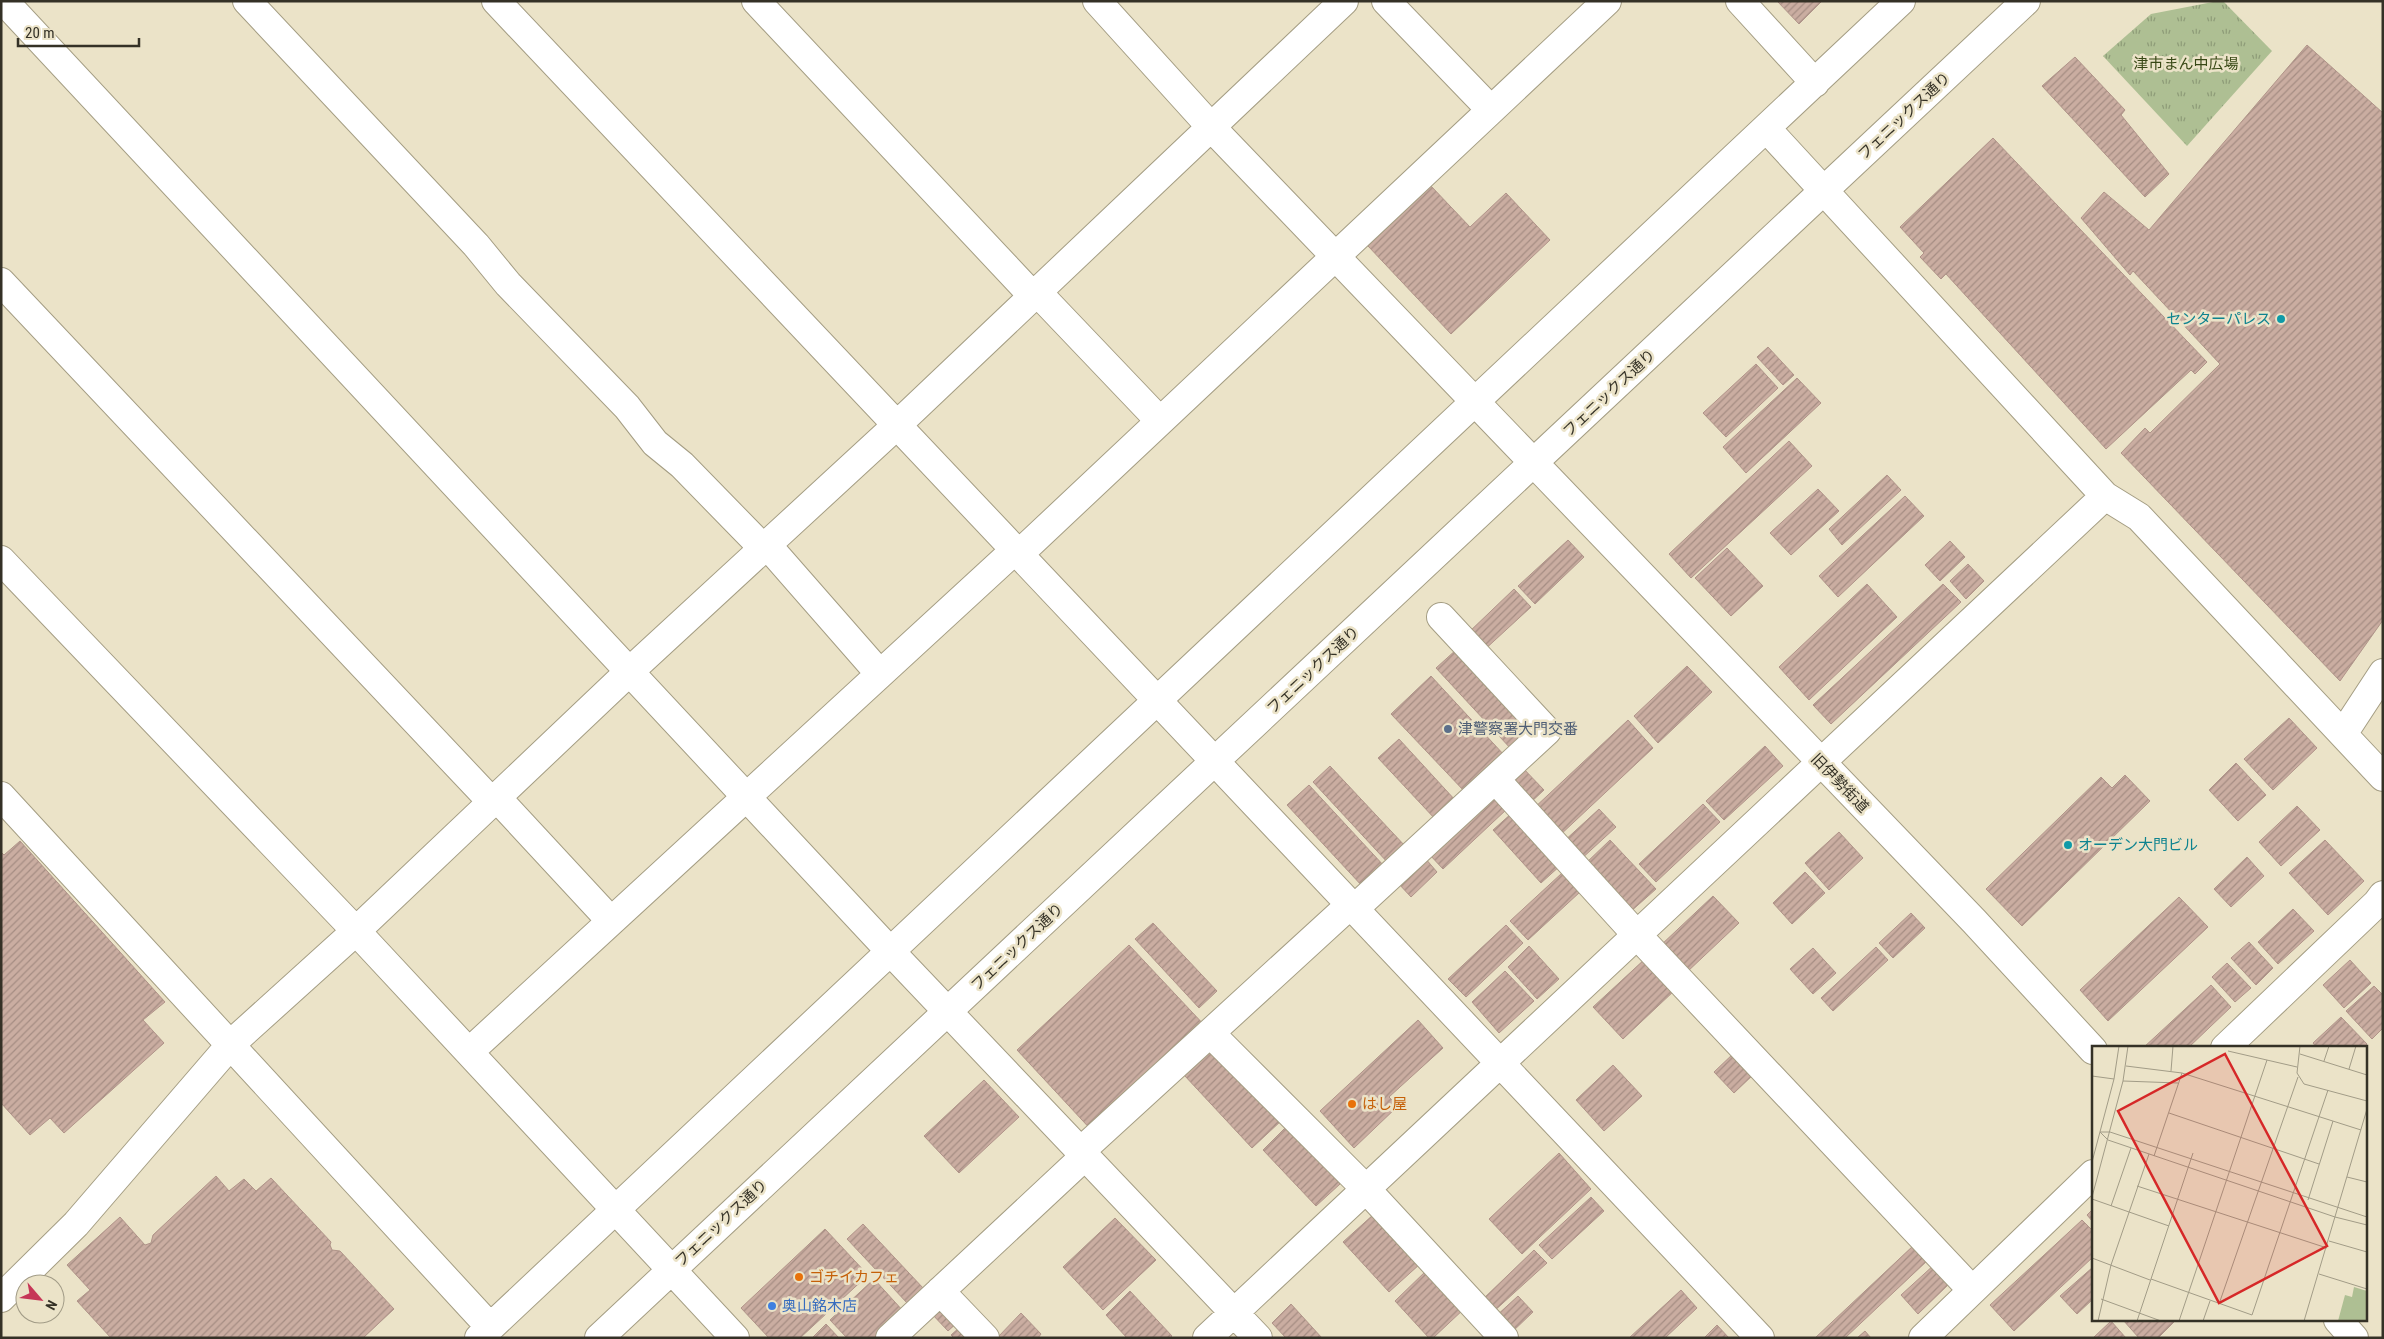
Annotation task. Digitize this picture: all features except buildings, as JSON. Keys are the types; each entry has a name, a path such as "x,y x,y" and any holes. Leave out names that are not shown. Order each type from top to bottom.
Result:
{"street":[{"path":"4,1 890,951 1258,1338"},
{"path":"247,1 476,245 508,284 627,408 655,443 682,465 765,546 880,674"},
{"path":"496,1 1760,1338"},
{"path":"756,1 1035,294 1160,421"},
{"name":"旧伊勢街道","path":"1097,1 1211,127 1974,921 2092,1049"},
{"path":"1,1298 76,1224 232,1043 356,931 630,671 897,425 1344,1"},
{"path":"1386,1 1491,110"},
{"path":"469,1052 880,674 1160,421 1607,1"},
{"path":"1740,1 1815,83"},
{"path":"1,796 232,1043 484,1332 1901,1"},
{"name":"フェニックス通り","path":"599,1338 1216,762 2026,1"},
{"path":"1766,128 2105,496 2139,517 2383,778"},
{"path":"1,282 611,921"},
{"path":"1207,1338 2105,496"},
{"path":"1,560 356,931 735,1338"},
{"path":"890,1338 1210,1034 1547,731 1441,617"},
{"path":"2342,734 2383,672"},
{"path":"1495,779 1636,934 1972,1290"},
{"path":"2227,1046 2377,903 2383,895"},
{"path":"1210,1034 1366,1189 1504,1338"},
{"path":"1923,1338 2092,1175"},
{"path":"940,1291 985,1338"},
{"path":"2340,1322 2354,1338"}],"green space":[{"name":"津市まん中広場","path":"2223,1 2272,51 2187,146 2103,56 2151,14"}],"place":[{"name":"センターパレス","path":"2281,319"},
{"name":"津警察署大門交番","path":"1448,729"},
{"name":"オーデン大門ビル","path":"2068,845"},
{"name":"はし屋","path":"1352,1104"},
{"name":"ゴチイカフェ","path":"799,1277"},
{"name":"奥山銘木店","path":"772,1306"}]}
